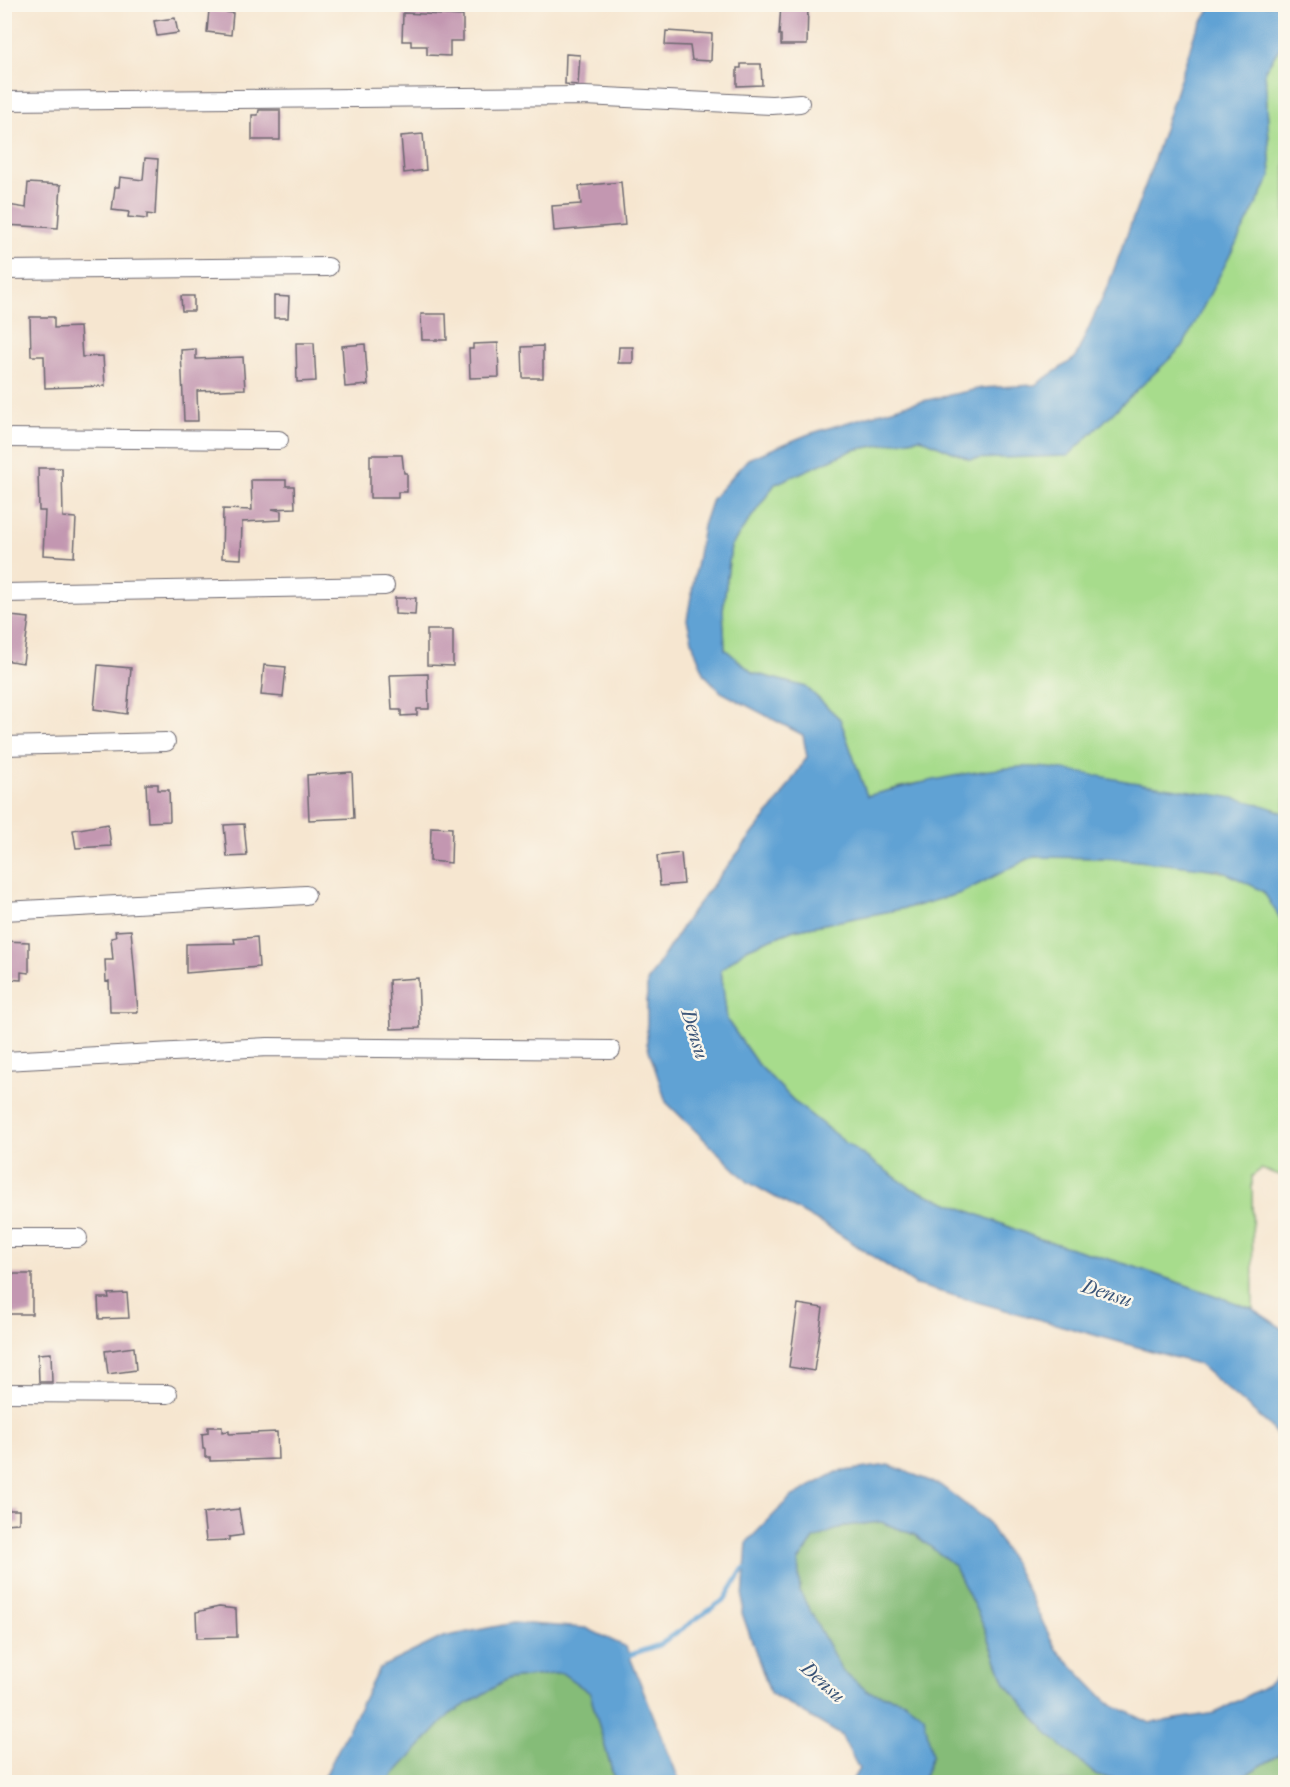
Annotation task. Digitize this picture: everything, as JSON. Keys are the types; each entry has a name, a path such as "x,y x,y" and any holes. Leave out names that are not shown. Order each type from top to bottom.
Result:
{"street":[{"path":"4,101 585,96 772,105 800,103"},
{"path":"4,270 328,267"},
{"path":"4,438 279,440"},
{"path":"4,593 385,586"},
{"path":"4,746 166,742"},
{"path":"4,911 306,895"},
{"path":"4,1061 268,1047 611,1050"},
{"path":"4,1238 78,1238"},
{"path":"4,1393 168,1394"}],"green space":[{"path":"1285,40 1285,814 1275,809 1021,767 913,784 867,796 840,719 806,687 753,673 725,649 723,610 731,546 775,484 853,450 921,438 969,459 1271,176 1265,70"},
{"path":"1032,857 1154,861 1220,872 1245,880 1263,892 1283,923 1286,1177 1261,1169 1252,1176 1253,1309 1132,1266 1037,1238 911,1188 846,1143 796,1103 756,1062 727,1020 721,970 746,949 794,930 916,906 961,893"},
{"path":"881,1522 915,1535 954,1565 984,1626 1005,1683 1097,1776 1143,1782 922,1782 932,1756 904,1701 867,1691 841,1669 800,1592 798,1562 814,1539 843,1526"},
{"path":"562,1673 590,1693 615,1782 387,1782 450,1714 508,1679"},
{"path":"1285,1751 1285,1782 1234,1782"}],"water":[{"name":"Densu","path":"1212,5 1285,5 1285,40 1265,70 1271,176 1183,346 1068,456 969,459 920,438 853,450 775,484 731,546 723,610 725,649 753,673 806,687 840,719 867,796 962,774 1033,767 1234,798 1285,814 1285,970 1283,923 1263,891 1220,870 1111,858 1032,857 961,893 916,906 794,930 746,949 721,970 727,1020 756,1062 796,1103 846,1143 911,1188 1037,1238 1132,1266 1253,1309 1285,1330 1285,1447 1270,1426 1198,1364 916,1285 833,1230 748,1182 666,1102 647,1044 647,982 691,913 779,800 807,757 803,735 721,692 705,675 694,648 687,620 703,526 712,499 748,459 809,434 905,405 982,388 1035,385 1075,358 1109,283 1148,178 1195,33"},
{"name":"Densu","path":"889,1465 940,1485 987,1521 1014,1564 1056,1649 1107,1702 1150,1723 1215,1713 1267,1685 1285,1672 1285,1751 1234,1782 1143,1782 1097,1776 1050,1736 1005,1683 984,1626 954,1565 915,1535 881,1522 844,1526 814,1539 798,1562 800,1592 841,1669 867,1691 904,1701 924,1716 932,1756 922,1782 851,1782 859,1769 841,1735 770,1693 742,1613 747,1542 791,1497 837,1472"},
{"path":"513,1623 586,1628 626,1647 680,1782 615,1782 590,1693 562,1673 508,1679 450,1714 387,1782 322,1782 379,1668 443,1637"}],"building":[{"path":"781,4 808,5 807,45 781,45 781,35 779,35"},
{"path":"209,10 233,13 231,35 207,32"},
{"path":"403,13 463,16 463,41 450,41 450,56 427,55 427,46 411,46 411,41 402,41"},
{"path":"175,18 178,33 157,36 154,21"},
{"path":"666,31 712,34 711,61 692,60 690,46 665,45"},
{"path":"566,54 580,55 578,85 565,84"},
{"path":"741,64 761,64 762,85 737,86 737,68 741,68"},
{"path":"259,110 280,110 280,140 252,140 252,115 258,115"},
{"path":"423,134 426,170 404,173 401,136"},
{"path":"145,158 158,159 155,215 147,214 147,219 128,217 129,212 112,210 115,187 119,187 120,177 143,180"},
{"path":"621,182 625,225 554,231 552,206 581,204 579,186"},
{"path":"28,183 61,185 58,228 5,225 8,205 26,208"},
{"path":"181,296 194,296 194,311 182,311"},
{"path":"274,296 289,297 288,318 274,318"},
{"path":"421,314 446,314 447,340 422,340"},
{"path":"30,317 54,317 54,328 80,327 82,357 103,356 105,386 45,388 44,356 31,356"},
{"path":"296,343 314,343 316,381 297,382"},
{"path":"498,343 499,377 470,378 469,349 473,349 473,344"},
{"path":"365,344 368,385 345,387 342,346"},
{"path":"543,346 543,378 523,378 522,347"},
{"path":"619,347 633,347 633,363 618,363"},
{"path":"196,349 196,359 243,357 245,389 197,391 198,421 184,421 181,350"},
{"path":"370,455 402,455 404,473 407,473 407,492 398,492 398,498 370,498"},
{"path":"38,468 62,468 63,517 76,518 74,557 43,555 45,511 39,511"},
{"path":"251,480 286,480 286,486 294,486 295,508 272,509 281,511 281,520 242,522 241,559 222,558 223,509 252,510"},
{"path":"395,598 416,598 415,615 395,614"},
{"path":"10,616 29,618 23,663 4,660"},
{"path":"427,630 453,630 453,666 427,665"},
{"path":"98,665 131,668 127,714 94,709"},
{"path":"264,665 286,667 283,697 261,695"},
{"path":"428,674 429,709 417,709 417,715 401,716 401,710 392,710 390,675"},
{"path":"352,772 354,818 309,820 307,775"},
{"path":"146,784 158,784 158,790 169,790 170,821 148,822"},
{"path":"108,824 111,846 76,848 73,830"},
{"path":"244,824 247,856 227,857 224,825"},
{"path":"431,827 452,828 451,863 430,861"},
{"path":"681,853 684,884 660,886 657,856"},
{"path":"131,930 138,1012 110,1012 109,981 106,982 105,960 113,960 111,938 116,937 115,931"},
{"path":"257,937 259,967 186,973 186,944 235,943 234,939"},
{"path":"4,941 29,942 29,973 21,972 21,980 4,979"},
{"path":"418,978 420,1028 391,1029 389,980"},
{"path":"5,1274 32,1274 32,1314 6,1314"},
{"path":"127,1293 129,1318 99,1319 98,1298 109,1298 108,1294"},
{"path":"798,1304 823,1308 814,1371 789,1367"},
{"path":"134,1347 136,1370 108,1374 105,1351"},
{"path":"51,1353 52,1382 39,1382 38,1354"},
{"path":"208,1427 222,1427 222,1432 229,1431 229,1434 277,1432 278,1459 210,1461 210,1457 205,1457 202,1434 208,1433"},
{"path":"239,1509 243,1535 229,1537 229,1540 206,1541 203,1513"},
{"path":"4,1510 19,1510 19,1523 4,1524"},
{"path":"219,1607 236,1609 237,1637 197,1638 196,1612"}],"waterway":[{"path":"626,1656 659,1645 725,1599 743,1569 749,1568"}]}
